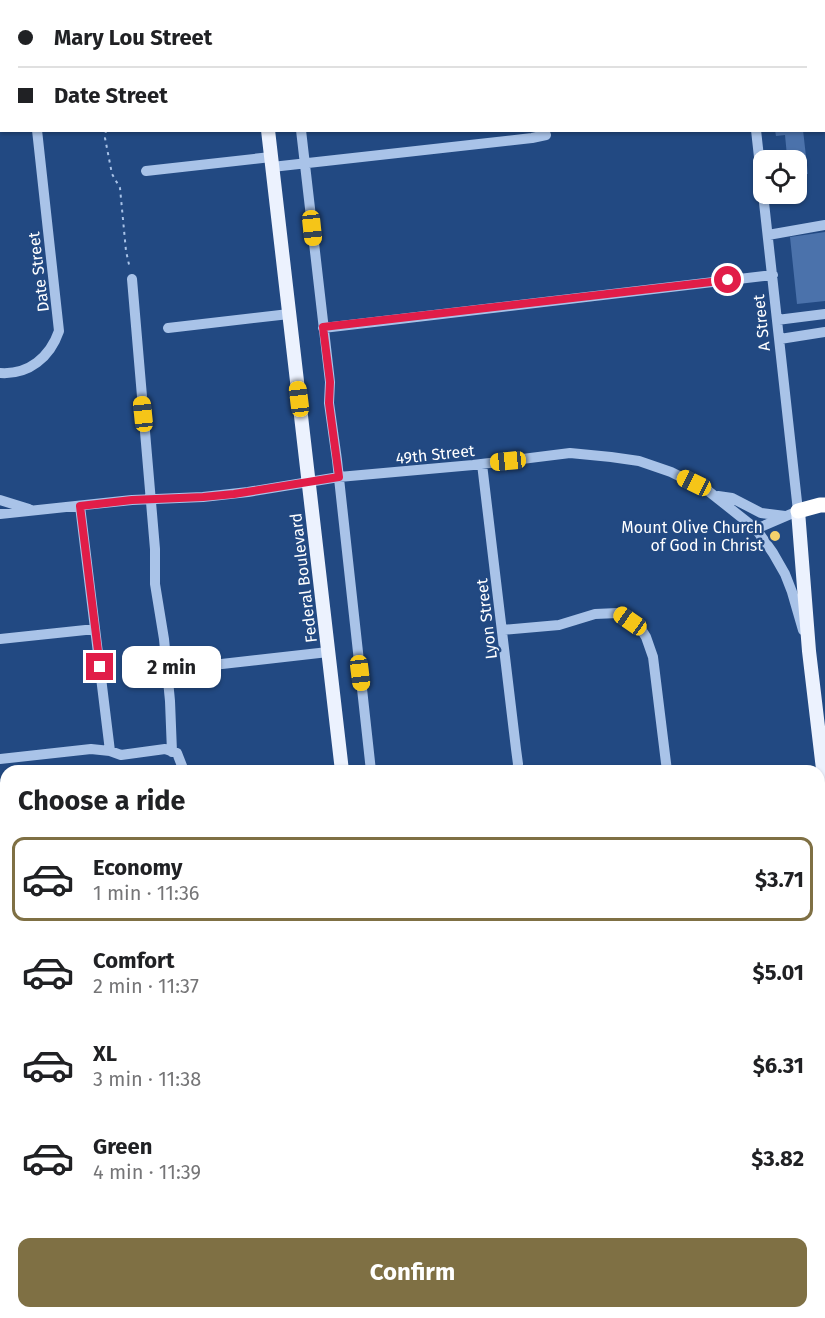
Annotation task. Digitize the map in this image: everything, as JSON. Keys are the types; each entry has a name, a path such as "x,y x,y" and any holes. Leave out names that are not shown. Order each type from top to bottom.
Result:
{"highway":[{"path":"792,514 825,505"}],"main road":[{"name":"Federal Boulevard","path":"267,132 341,765"},
{"name":"A Street","path":"792,514 823,765"}],"street":[{"name":"Date Street","path":"0,373 21,371 34,365 47,355 59,331 37,132"},
{"path":"301,132 370,765"},
{"name":"A Street","path":"756,132 780,339 792,514"},
{"path":"146,171 271,162 304,164 546,135"},
{"path":"768,235 825,225"},
{"path":"323,327 773,275"},
{"path":"132,279 155,549 155,584 164,639 174,752 181,765"},
{"path":"168,328 289,314"},
{"path":"777,320 825,314"},
{"path":"780,339 825,332"},
{"name":"49th Street","path":"0,514 132,500 203,497 339,477 482,464 570,453 639,461 671,472 707,490 756,528 773,553 792,592 809,651"},
{"name":"Lyon Street","path":"482,464 517,765"},
{"path":"715,496 732,498 761,513 792,514"},
{"path":"0,500 32,510"},
{"path":"80,506 110,751"},
{"path":"756,528 792,514"},
{"path":"502,630 559,625 595,614 618,613 641,629 653,657 666,765"},
{"path":"0,639 95,628"},
{"path":"204,666 328,652"},
{"path":"0,759 91,749 121,755 165,750 174,752"}],"path":[{"path":"106,132 112,174 120,188 126,251 132,279"}],"building":[{"path":"775,132 803,132 805,150 786,150 785,135 776,136"},
{"path":"825,232 825,301 797,304 790,237"}],"place":[{"name":"Mount Olive Church of God in Christ","path":"775,536"}],"route":[{"path":"100,667 80,506 132,500 234,494 339,477 329,403 330,382 323,327 728,280"}]}
